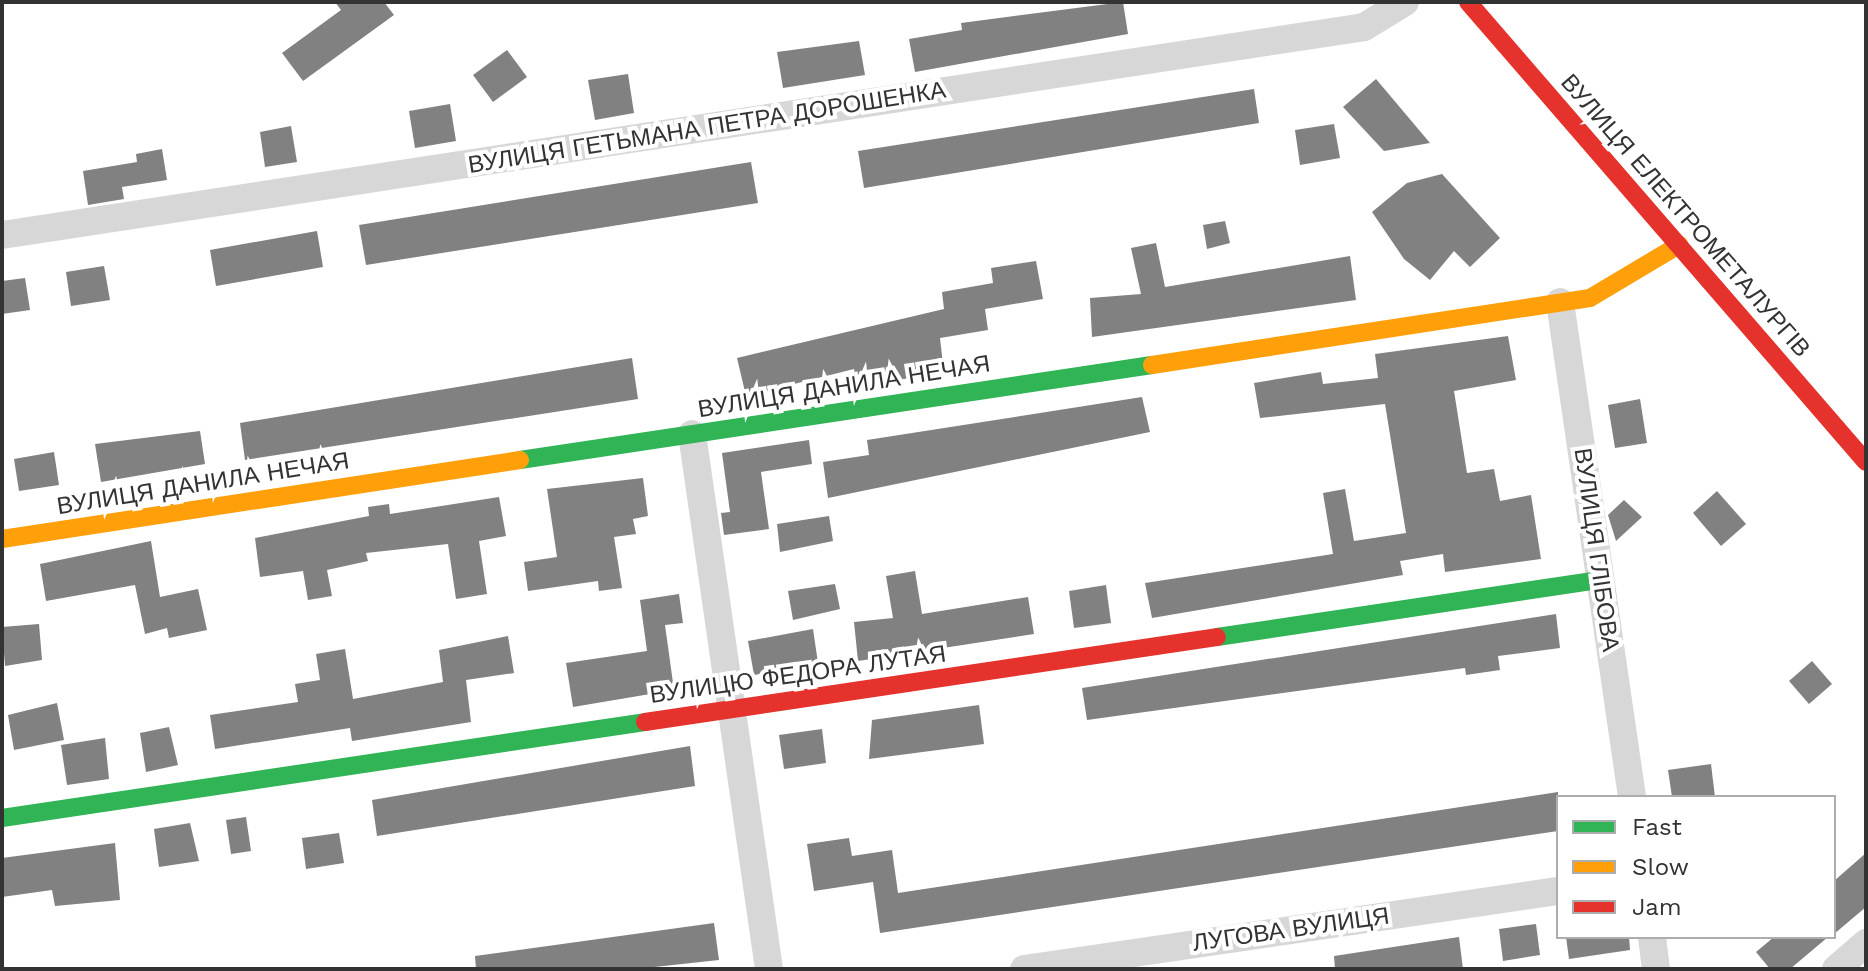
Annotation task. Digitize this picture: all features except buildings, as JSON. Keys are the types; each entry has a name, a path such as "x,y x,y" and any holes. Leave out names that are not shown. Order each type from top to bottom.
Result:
{"street":[{"name":"ВУЛИЦЯ ГЕТЬМАНА ПЕТРА ДОРОШЕНКА","path":"2,235 1364,27 1405,2"},
{"name":"ВУЛИЦЯ ЕЛЕКТРОМЕТАЛУРГІВ","path":"1468,2 1866,462"},
{"name":"ВУЛИЦЯ ДАНИЛА НЕЧАЯ","path":"2,539 1590,298 1679,245"},
{"name":"ВУЛИЦЯ ГЛІБОВА","path":"1560,302 1632,795"},
{"path":"692,434 769,969"},
{"name":"ВУЛИЦЮ ФЕДОРА ЛУТАЯ","path":"2,818 1600,580"},
{"name":"ЛУГОВА ВУЛИЦЯ","path":"1024,969 1556,891"},
{"path":"1652,939 1656,969"},
{"path":"1836,969 1866,943"}],"traffic: fast":[{"path":"520,460 1152,365"},
{"path":"1217,637 1600,580"},
{"path":"2,818 645,722"}],"traffic: slow":[{"path":"1152,365 1590,298 1679,245"},
{"path":"2,539 520,460"}],"traffic: jam":[{"path":"1468,2 1866,462"},
{"path":"645,722 1217,637"}]}
